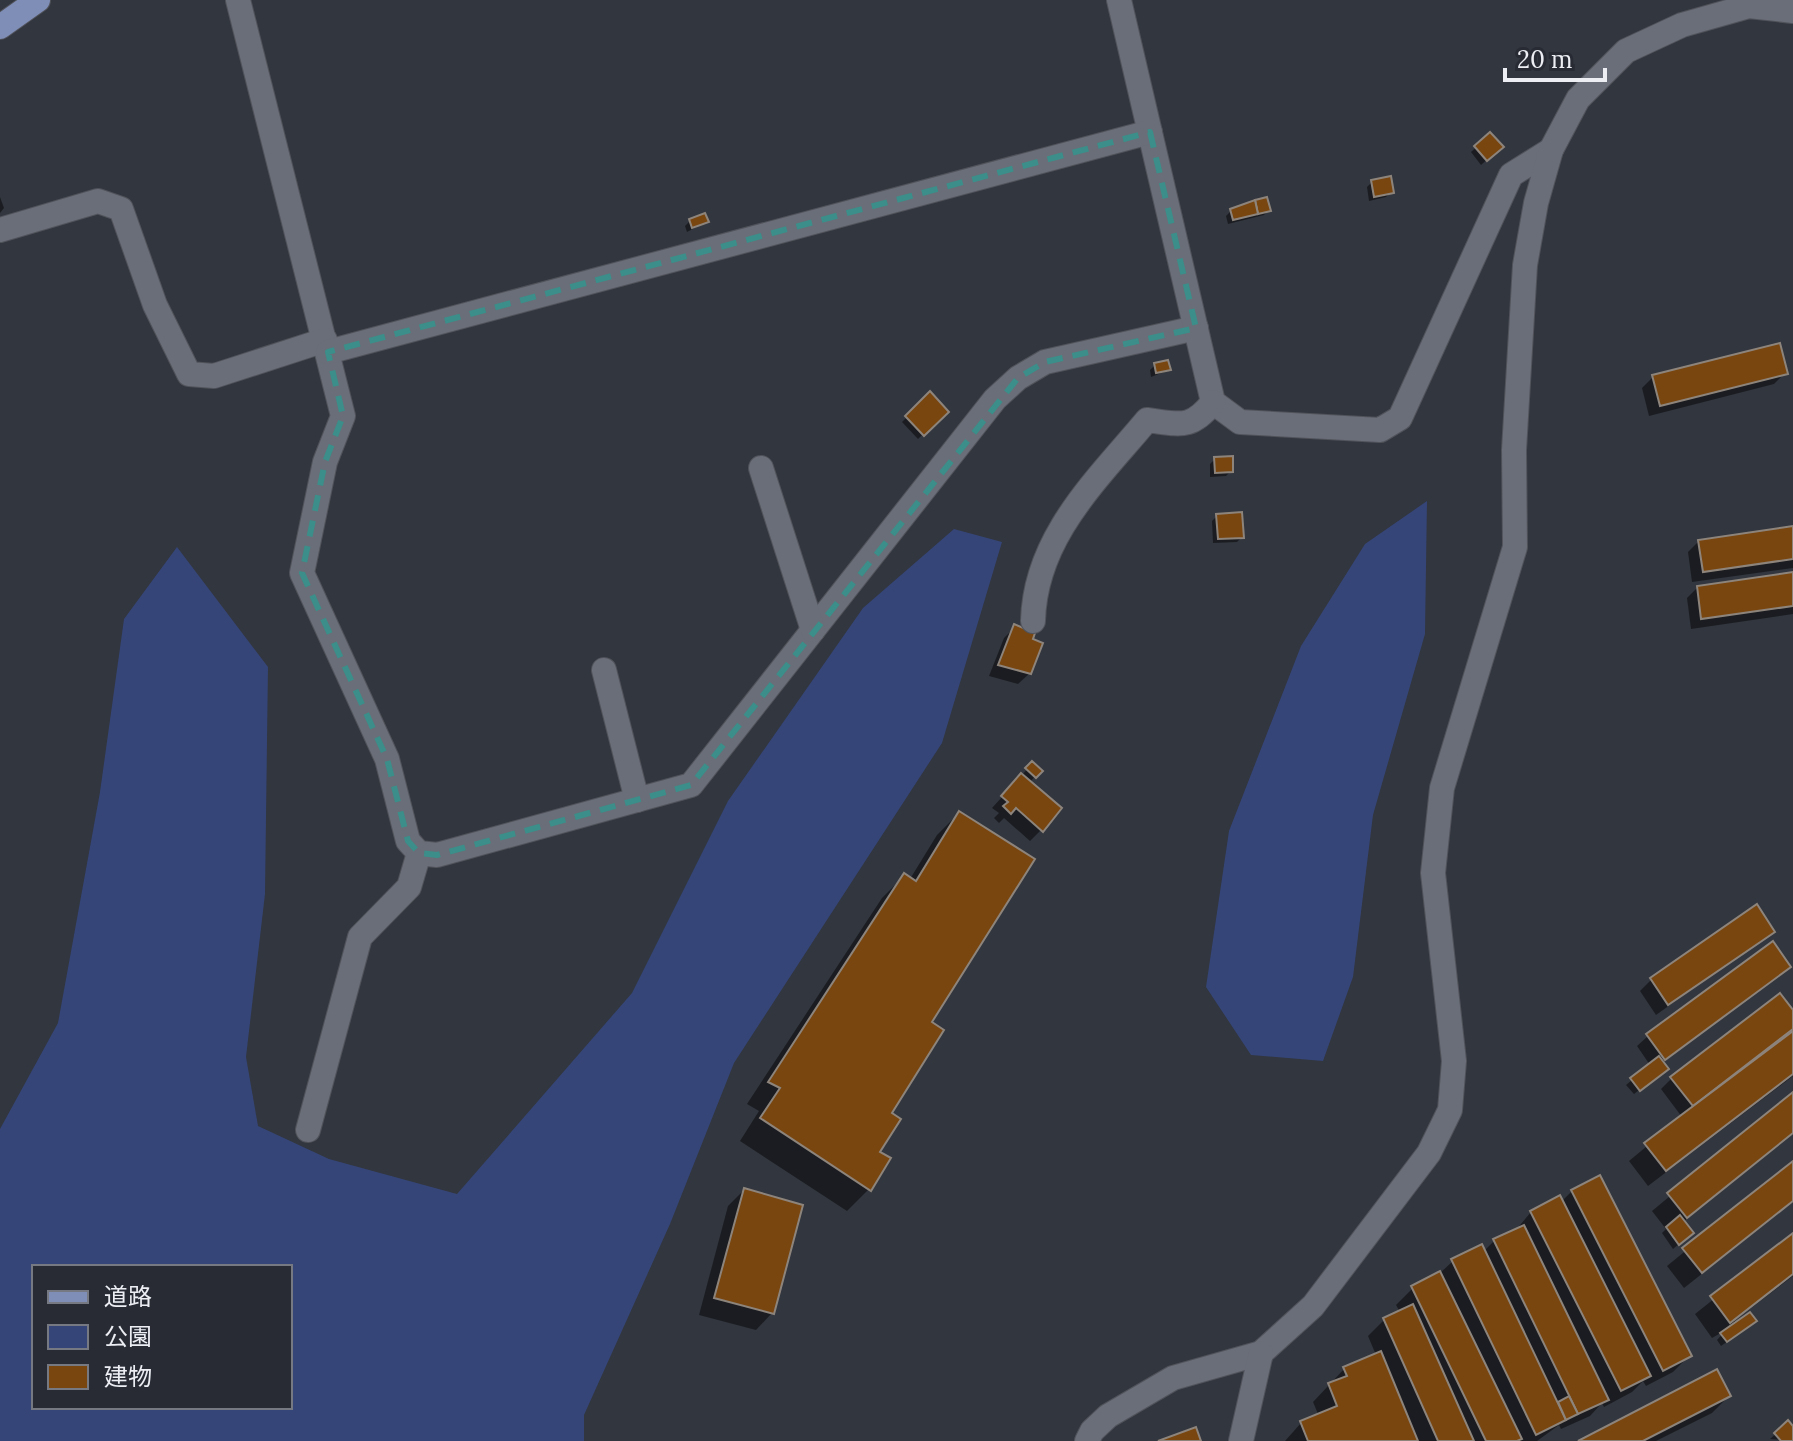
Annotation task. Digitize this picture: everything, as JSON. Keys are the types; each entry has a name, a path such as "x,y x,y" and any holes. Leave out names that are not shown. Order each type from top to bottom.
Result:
{"main road":[{"path":"0,27 38,0"}],"street":[{"path":"238,0 343,416 325,462 302,573 387,759 408,841 419,853 437,855 691,785 995,399 1018,378 1045,362 1196,328"},
{"path":"1119,0 1213,402 1240,422 1380,430 1400,418 1511,175 1551,150"},
{"path":"1087,1441 1092,1431 1108,1416 1173,1378 1261,1353 1313,1306 1429,1153 1450,1110 1454,1061 1433,873 1442,788 1515,547 1514,450 1525,265 1536,203 1551,150 1578,99 1626,51 1682,25 1749,6 1793,11"},
{"path":"0,230 98,201 121,209 155,305 189,374 214,376 1150,132"},
{"path":"1033,621 1034,593 1068,516 1090,483 1147,420 1184,425 1200,418 1213,402"},
{"path":"761,468 813,630"},
{"path":"604,670 637,800"},
{"path":"308,1130 360,937 409,887 419,853"},
{"path":"1241,1441 1261,1353"}],"highlighted area":[{"path":"1150,132 1196,328 1045,362 1018,378 691,785 437,855 419,853 408,841 387,759 302,573 325,462 343,416 328,352"}],"green space":[{"path":"1427,501 1425,634 1373,815 1353,977 1323,1061 1251,1055 1206,987 1229,831 1301,646 1365,544"},
{"path":"954,529 1002,542 942,743 734,1063 670,1224 584,1415 584,1441 0,1441 0,1129 58,1023 100,792 124,619 177,547 268,667 265,894 246,1057 258,1126 329,1159 457,1194 632,993 728,801 863,608"}],"building":[{"path":"1490,132 1504,147 1487,161 1474,146"},
{"path":"1391,176 1394,193 1374,197 1371,180"},
{"path":"1267,197 1271,211 1258,214 1255,200"},
{"path":"1255,200 1258,214 1233,220 1230,209"},
{"path":"705,213 709,222 692,228 689,219"},
{"path":"1780,343 1788,374 1660,406 1652,375"},
{"path":"1168,360 1171,370 1156,373 1154,363"},
{"path":"930,391 949,412 924,436 905,416"},
{"path":"1233,456 1233,472 1215,473 1214,457"},
{"path":"1242,512 1244,538 1218,539 1216,514"},
{"path":"1793,526 1793,559 1703,572 1698,540"},
{"path":"1793,572 1793,606 1701,619 1697,586"},
{"path":"1014,624 1035,633 1033,639 1043,643 1031,674 998,665"},
{"path":"1032,761 1043,771 1036,778 1025,768"},
{"path":"1021,773 1062,808 1043,832 1016,808 1011,814 1003,806 1008,802 1001,796"},
{"path":"959,811 1035,859 932,1022 944,1030 892,1113 901,1119 880,1152 891,1158 871,1191 760,1118 780,1088 768,1082 904,873 916,881"},
{"path":"1757,904 1775,932 1668,1005 1650,978"},
{"path":"1773,941 1791,967 1665,1060 1646,1034"},
{"path":"1780,993 1793,1010 1793,1029 1693,1106 1670,1077"},
{"path":"1793,1031 1793,1074 1666,1171 1644,1143"},
{"path":"1659,1056 1669,1069 1640,1091 1630,1078"},
{"path":"1793,1092 1793,1133 1687,1218 1667,1193"},
{"path":"1793,1161 1793,1201 1702,1273 1682,1248"},
{"path":"1600,1175 1692,1356 1663,1371 1571,1190"},
{"path":"744,1188 803,1205 774,1314 714,1298"},
{"path":"1560,1195 1651,1376 1621,1391 1530,1211"},
{"path":"1680,1215 1694,1233 1679,1245 1666,1227"},
{"path":"1524,1225 1609,1400 1578,1414 1493,1239"},
{"path":"1793,1233 1793,1274 1730,1323 1710,1296"},
{"path":"1482,1244 1566,1420 1536,1435 1451,1259"},
{"path":"1440,1271 1522,1439 1486,1441 1411,1286"},
{"path":"1413,1304 1474,1441 1438,1441 1383,1318"},
{"path":"1750,1312 1757,1321 1727,1342 1720,1333"},
{"path":"1381,1351 1418,1441 1308,1441 1300,1421 1337,1406 1328,1383 1347,1376 1343,1367"},
{"path":"1717,1369 1731,1396 1643,1441 1578,1441"},
{"path":"1569,1396 1578,1414 1566,1420 1558,1402"},
{"path":"1788,1420 1793,1426 1793,1441 1781,1441 1774,1433"},
{"path":"1196,1427 1201,1441 1158,1441"}]}
